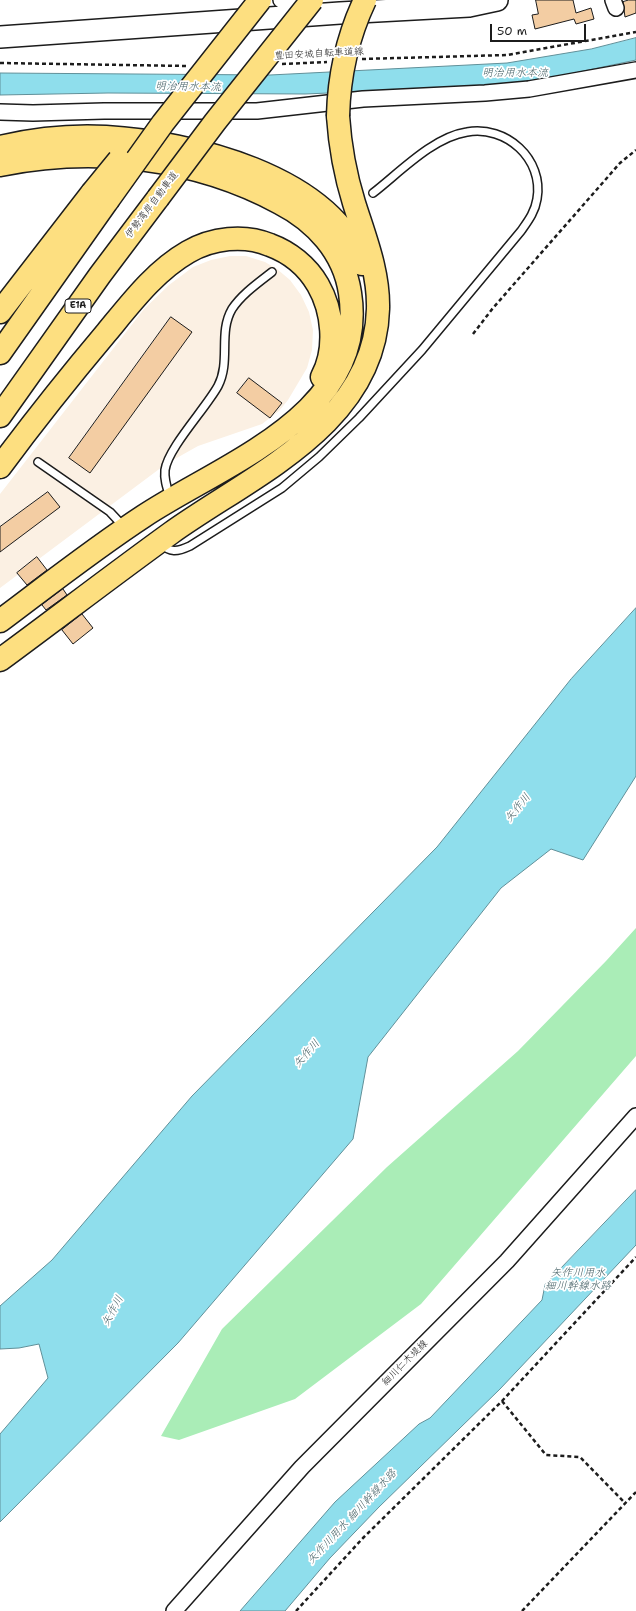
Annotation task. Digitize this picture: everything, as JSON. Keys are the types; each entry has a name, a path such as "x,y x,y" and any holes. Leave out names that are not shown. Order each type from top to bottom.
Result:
{"highway":[{"path":"0,353 100,196 250,0"},
{"path":"0,312 163,124 260,0"},
{"name":"伊勢湾岸自動車道","path":"0,416 158,198 220,116 312,0"},
{"path":"0,660 159,542 267,470 306,442 338,409 364,367 376,328 377,291 370,253 354,203 343,159 338,116 341,76 345,54 351,34 365,0"},
{"path":"0,146 75,137 111,138 168,145 201,152 236,163 281,183 308,198 325,211 351,240 359,256 368,284 371,309 368,342 349,392"},
{"path":"0,165 48,157 124,157 163,163 212,174 241,184 281,203 313,225 337,254 344,268 351,299 350,333 347,349 331,382 307,409 279,434 254,451 171,499 125,528 0,621"},
{"path":"0,467 85,357 152,279 189,251 208,243 226,239 244,239 263,242 282,249 312,276 322,293 329,312 332,334 330,354 325,372 311,395 279,434"}],"street":[{"path":"281,0 291,0"},
{"path":"0,37 332,13 469,6 497,0"},
{"path":"0,112 257,111 363,99 493,93 529,89 636,70"},
{"name":"細川仁木堤線","path":"174,1611 302,1467 507,1261 636,1116"}],"lane":[{"path":"159,542 169,551 175,552 190,546 282,488 319,457 359,418 422,350 521,231 534,210 538,198 537,185 532,163 517,145 494,133 467,131 442,140 373,193"},
{"path":"171,499 165,477 168,460 218,386 224,373 225,331 227,320 238,300 272,272"},
{"path":"38,462 110,512 125,528"}],"path":[{"name":"豊田安城自転車道線","path":"359,60 507,55 636,32"},
{"name":"豊田安城自転車道線","path":"281,64 332,61"},
{"path":"0,63 190,66"},
{"path":"473,334 493,308 620,163 636,150"},
{"path":"296,1611 364,1538 502,1401 636,1257"},
{"path":"502,1401 546,1455 580,1457 626,1504"},
{"path":"522,1611 636,1492"}],"shaded area":[{"path":"230,256 246,256 265,262 277,269 290,280 301,295 309,312 313,330 312,350 307,368 288,400 279,411 262,424 198,446 166,464 0,588 0,494 144,309 169,285 193,267 211,260"}],"green space":[{"path":"636,928 636,1056 421,1304 295,1399 179,1440 161,1436 222,1329 387,1167 518,1051"}],"water":[{"name":"明治用水本流","path":"636,38 636,60 517,85 305,94 108,93 0,95 0,73 270,75 507,63 591,49"},
{"name":"矢作川","path":"636,608 636,776 583,860 551,849 501,888 368,1057 353,1139 178,1343 0,1522 0,1434 48,1378 39,1344 19,1348 0,1349 0,1306 52,1260 192,1096 437,847 571,679"},
{"name":"矢作川用水 細川幹線水路","path":"636,1190 636,1245 500,1389 379,1507 330,1558 285,1611 240,1611 335,1502 419,1424 430,1418 542,1300 545,1285"}],"building":[{"path":"536,0 573,0 576,13 591,8 594,19 576,24 574,19 535,29 532,15 538,14"},
{"path":"636,0 636,13 625,17 623,2"},
{"path":"171,317 192,332 90,473 69,458"},
{"path":"249,378 282,403 270,418 237,393"},
{"path":"48,492 60,507 0,552 0,527"},
{"path":"37,557 47,570 27,585 17,573"},
{"path":"63,589 67,595 46,610 42,605"},
{"path":"82,614 93,628 73,644 62,630"}]}
